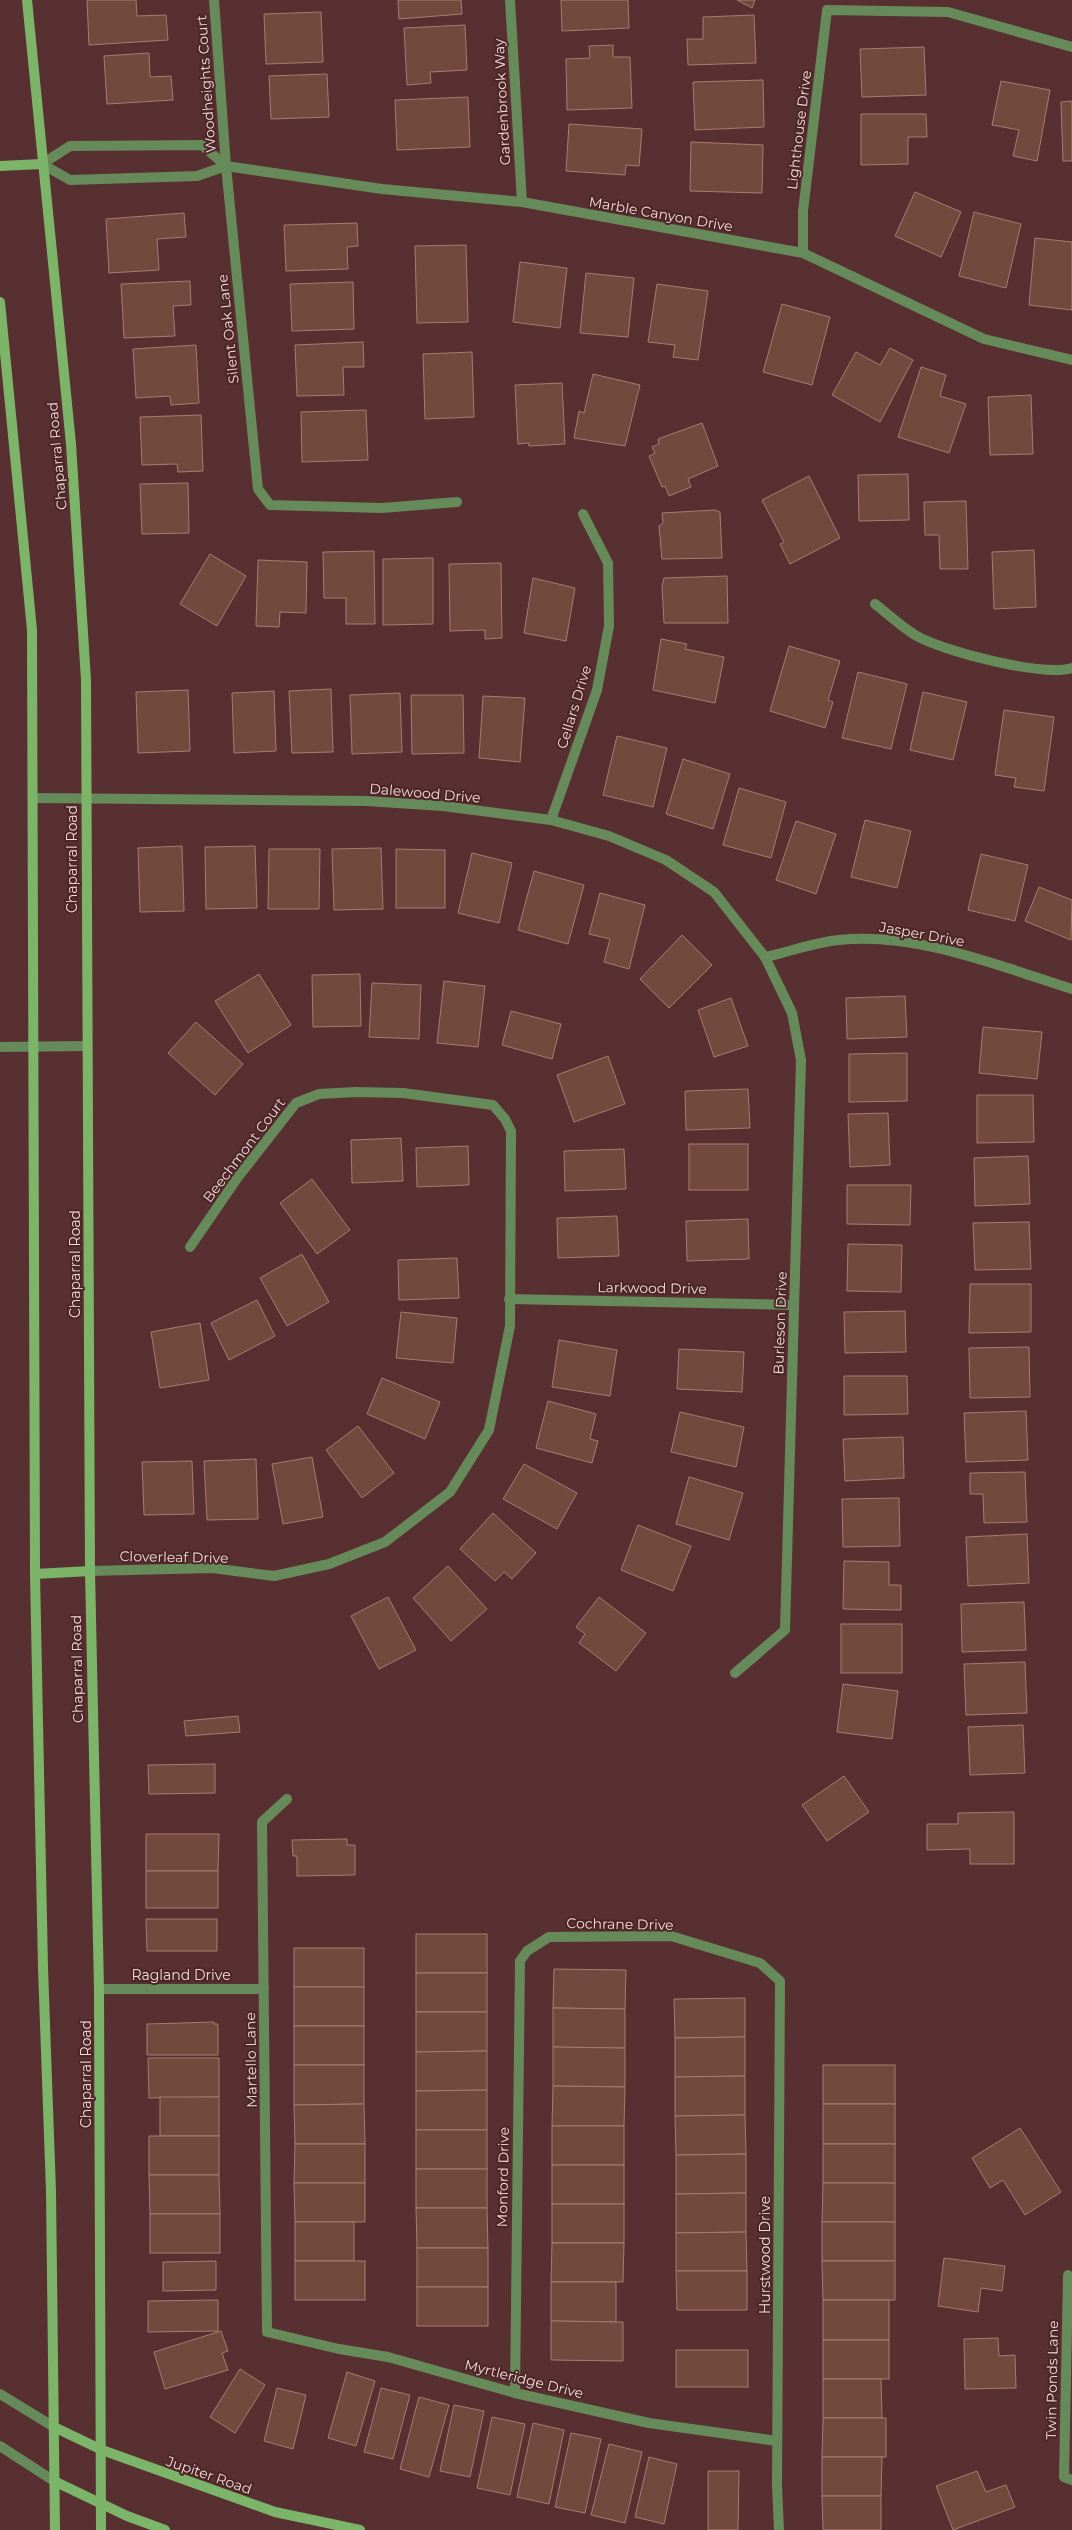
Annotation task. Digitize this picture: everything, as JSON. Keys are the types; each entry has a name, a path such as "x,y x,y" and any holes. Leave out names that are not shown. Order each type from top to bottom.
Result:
{"main road":[{"name":"Chaparral Road","path":"27,0 71,444 86,680 85,798 90,1571 99,1989 101,2530"},
{"path":"0,166 42,164"},
{"path":"0,302 32,630 35,1574 43,1950 51,2191 55,2530"},
{"path":"35,1574 90,1571"},
{"name":"Jupiter Road","path":"54,2427 102,2450 275,2512 360,2530"},
{"path":"54,2481 164,2530"}],"street":[{"name":"Woodheights Court","path":"214,0 226,166"},
{"name":"Gardenbrook Way","path":"510,0 522,202"},
{"name":"Lighthouse Drive","path":"803,253 803,210 827,10 948,12 1072,47"},
{"path":"42,164 70,146 202,144 226,166"},
{"name":"Marble Canyon Drive","path":"42,164 70,180 197,176 226,166 382,189 522,202 803,253 984,339 1072,360"},
{"name":"Silent Oak Lane","path":"226,166 258,489 270,505 382,508 457,502"},
{"name":"Cellars Drive","path":"551,820 597,690 609,626 608,563 583,514"},
{"path":"875,604 916,635 946,646 1023,667 1062,671 1072,668"},
{"name":"Dalewood Drive","path":"34,798 366,801 443,806 551,820 608,836 666,860 714,892 765,957"},
{"name":"Jasper Drive","path":"765,957 838,940 874,939 951,951 1072,989"},
{"name":"Burleson Drive","path":"735,1673 785,1630 801,1060 792,1014 765,957"},
{"path":"0,1047 87,1046"},
{"name":"Beechmont Court","path":"190,1247 238,1177 296,1103 319,1094 375,1092 404,1093 493,1104 505,1119 511,1132 509,1300"},
{"name":"Larkwood Drive","path":"509,1300 794,1305"},
{"name":"Cloverleaf Drive","path":"90,1571 212,1568 274,1576 329,1564 385,1542 450,1492 489,1430 510,1326 509,1300"},
{"name":"Martello Lane","path":"267,2332 262,1822 288,1799"},
{"name":"Cochrane Drive","path":"520,1961 527,1952 549,1937 672,1936 760,1964 780,1981"},
{"name":"Monford Drive","path":"515,2393 520,1961"},
{"name":"Hurstwood Drive","path":"779,2530 777,2441 780,1981"},
{"name":"Ragland Drive","path":"99,1989 264,1989"},
{"name":"Twin Ponds Lane","path":"1068,2275 1064,2477 1072,2480"},
{"name":"Myrtleridge Drive","path":"267,2332 339,2349 388,2357 515,2393 649,2423 777,2441"},
{"path":"0,2394 54,2427"},
{"path":"0,2446 54,2481"}],"building":[{"path":"87,0 136,0 137,16 166,15 168,40 89,45"},
{"path":"398,0 461,0 462,14 399,19"},
{"path":"561,0 628,0 629,28 562,31"},
{"path":"737,0 755,0 752,8"},
{"path":"321,12 323,62 266,64 264,14"},
{"path":"754,15 756,63 688,65 687,39 703,39 703,17"},
{"path":"465,25 467,70 430,72 431,83 407,85 404,28"},
{"path":"613,45 613,57 630,57 632,108 567,110 566,59 590,58 589,46"},
{"path":"924,47 926,95 862,97 860,49"},
{"path":"149,53 150,77 171,76 173,100 107,104 104,56"},
{"path":"327,74 329,117 271,119 269,76"},
{"path":"763,80 764,127 695,130 693,82"},
{"path":"1001,81 1050,90 1037,161 1013,156 1019,130 992,125"},
{"path":"468,97 470,147 397,150 395,100"},
{"path":"1072,101 1072,161 1063,161 1061,102"},
{"path":"861,114 926,114 927,137 908,137 908,164 861,165"},
{"path":"569,124 642,129 639,166 626,165 625,175 566,171"},
{"path":"691,142 763,145 762,193 690,191"},
{"path":"915,192 961,212 941,257 895,236"},
{"path":"974,212 1021,224 1006,288 959,276"},
{"path":"184,213 186,237 157,239 159,270 109,273 106,219"},
{"path":"357,223 358,246 347,247 348,269 286,271 284,225"},
{"path":"1035,238 1072,242 1072,310 1029,305"},
{"path":"466,245 468,322 417,323 415,246"},
{"path":"520,262 567,268 560,328 513,322"},
{"path":"586,273 634,278 628,337 580,333"},
{"path":"190,281 191,305 173,306 175,336 124,338 121,284"},
{"path":"353,282 354,329 292,331 290,284"},
{"path":"657,284 708,291 698,360 673,357 675,345 648,342"},
{"path":"782,304 830,317 812,385 763,372"},
{"path":"363,342 364,367 343,367 344,395 297,396 295,345"},
{"path":"196,345 199,403 171,405 170,396 136,398 133,349"},
{"path":"890,348 913,360 880,422 832,395 856,352 880,365"},
{"path":"472,352 474,417 425,419 423,354"},
{"path":"921,367 946,375 940,396 966,404 949,453 898,437"},
{"path":"593,374 640,385 625,446 574,438 579,411 584,413"},
{"path":"562,383 565,444 529,446 529,443 518,444 515,385"},
{"path":"1031,395 1033,454 990,455 988,397"},
{"path":"366,410 368,460 302,462 301,412"},
{"path":"201,415 203,471 178,472 177,464 142,465 140,417"},
{"path":"702,423 718,466 688,479 691,487 669,496 665,486 662,487 649,456 655,453 652,447 659,444 658,439"},
{"path":"908,474 909,520 859,521 858,475"},
{"path":"809,476 840,538 790,564 780,544 784,542 762,500"},
{"path":"188,483 189,533 142,534 140,484"},
{"path":"966,501 968,569 940,569 939,535 925,535 924,502"},
{"path":"715,510 720,512 722,558 662,559 659,526 663,523 662,513"},
{"path":"1034,550 1036,607 994,609 992,552"},
{"path":"374,551 375,624 346,624 346,598 324,598 323,552"},
{"path":"210,554 246,576 217,626 180,604"},
{"path":"433,558 433,624 383,625 383,559"},
{"path":"258,560 307,562 306,613 280,612 279,627 256,626"},
{"path":"501,563 502,638 485,639 485,630 450,631 449,564"},
{"path":"727,576 728,623 664,623 662,587 664,578"},
{"path":"533,578 575,588 566,641 524,633"},
{"path":"661,639 687,644 685,649 724,657 715,703 653,690"},
{"path":"789,646 840,661 828,700 833,702 825,728 770,711"},
{"path":"858,672 907,684 891,749 842,738"},
{"path":"331,689 333,752 292,753 289,691"},
{"path":"188,690 190,751 138,753 136,692"},
{"path":"274,691 276,751 234,753 232,693"},
{"path":"923,692 967,702 953,760 910,750"},
{"path":"400,693 402,752 352,754 350,695"},
{"path":"411,695 463,695 464,753 412,754"},
{"path":"483,696 525,698 520,762 479,758"},
{"path":"1004,710 1054,717 1044,791 1014,787 1016,778 995,775"},
{"path":"617,736 667,748 653,807 603,795"},
{"path":"683,759 730,774 713,829 666,814"},
{"path":"739,788 786,802 771,858 723,845"},
{"path":"865,820 911,831 897,888 851,877"},
{"path":"796,821 836,834 816,894 776,880"},
{"path":"182,846 184,911 140,912 138,848"},
{"path":"255,846 257,908 206,909 205,847"},
{"path":"381,848 383,909 334,910 332,849"},
{"path":"269,849 320,849 319,909 268,909"},
{"path":"396,849 445,850 445,908 396,908"},
{"path":"472,853 512,863 499,923 458,913"},
{"path":"981,854 1028,865 1015,921 968,910"},
{"path":"534,871 584,885 568,944 518,930"},
{"path":"1039,887 1072,900 1071,940 1025,921"},
{"path":"600,893 645,905 629,969 604,962 610,939 589,934"},
{"path":"682,935 712,965 669,1008 640,979"},
{"path":"259,974 291,1025 248,1053 215,1001"},
{"path":"360,974 361,1026 313,1027 312,975"},
{"path":"444,981 485,986 478,1047 437,1043"},
{"path":"372,983 421,985 419,1039 369,1037"},
{"path":"905,996 907,1037 847,1039 846,998"},
{"path":"731,998 748,1046 714,1057 698,1010"},
{"path":"511,1011 561,1024 552,1059 502,1045"},
{"path":"196,1022 243,1064 215,1095 168,1053"},
{"path":"983,1027 1042,1032 1037,1079 979,1073"},
{"path":"907,1053 907,1101 849,1102 849,1054"},
{"path":"608,1056 625,1104 574,1122 557,1075"},
{"path":"748,1089 750,1128 686,1130 685,1091"},
{"path":"977,1095 1033,1095 1034,1142 977,1143"},
{"path":"888,1113 890,1165 850,1167 848,1114"},
{"path":"401,1138 403,1181 352,1183 351,1140"},
{"path":"689,1144 748,1144 748,1190 689,1190"},
{"path":"468,1146 469,1185 417,1187 416,1148"},
{"path":"624,1149 626,1189 565,1191 564,1151"},
{"path":"1028,1156 1030,1204 975,1206 974,1158"},
{"path":"312,1179 350,1230 317,1254 280,1203"},
{"path":"847,1185 911,1185 910,1225 847,1224"},
{"path":"617,1216 619,1256 558,1258 557,1218"},
{"path":"748,1219 749,1259 687,1261 686,1221"},
{"path":"1029,1222 1031,1269 975,1270 973,1223"},
{"path":"848,1244 902,1245 901,1292 847,1291"},
{"path":"302,1254 329,1302 287,1326 260,1278"},
{"path":"457,1258 459,1298 399,1300 398,1260"},
{"path":"970,1284 1031,1284 1031,1332 969,1333"},
{"path":"257,1300 275,1336 229,1360 211,1323"},
{"path":"905,1311 906,1352 845,1353 844,1312"},
{"path":"401,1312 457,1318 453,1363 396,1358"},
{"path":"200,1323 209,1380 160,1388 151,1332"},
{"path":"559,1340 617,1350 610,1396 552,1387"},
{"path":"1029,1347 1030,1397 970,1398 969,1348"},
{"path":"679,1349 744,1352 742,1392 677,1389"},
{"path":"844,1376 907,1376 908,1414 844,1415"},
{"path":"382,1378 440,1402 425,1439 367,1414"},
{"path":"548,1401 596,1414 590,1439 598,1441 592,1463 536,1448"},
{"path":"1026,1411 1028,1460 966,1462 964,1413"},
{"path":"680,1412 744,1427 736,1467 671,1452"},
{"path":"358,1426 394,1473 362,1498 326,1450"},
{"path":"903,1437 904,1478 845,1481 843,1439"},
{"path":"312,1457 323,1517 283,1524 272,1464"},
{"path":"256,1459 258,1519 207,1520 204,1461"},
{"path":"192,1461 194,1514 144,1515 142,1462"},
{"path":"524,1464 577,1493 557,1529 503,1499"},
{"path":"1025,1472 1027,1522 984,1523 983,1494 970,1494 970,1473"},
{"path":"689,1477 743,1493 729,1540 676,1524"},
{"path":"899,1498 900,1546 843,1547 842,1499"},
{"path":"493,1513 536,1553 512,1579 504,1572 495,1581 460,1549"},
{"path":"638,1525 691,1546 673,1591 621,1570"},
{"path":"1027,1534 1029,1583 968,1586 966,1537"},
{"path":"844,1561 889,1562 889,1585 901,1585 901,1610 843,1609"},
{"path":"448,1566 487,1609 451,1641 413,1598"},
{"path":"388,1597 416,1650 379,1669 351,1616"},
{"path":"599,1597 646,1633 616,1671 579,1643 585,1634 576,1627"},
{"path":"1024,1602 1026,1650 962,1652 961,1604"},
{"path":"841,1624 902,1624 902,1673 841,1673"},
{"path":"1025,1662 1027,1713 966,1715 964,1664"},
{"path":"843,1684 898,1691 892,1739 837,1732"},
{"path":"238,1716 240,1732 186,1736 184,1721"},
{"path":"1023,1725 1025,1773 970,1775 968,1727"},
{"path":"215,1764 215,1793 149,1794 148,1765"},
{"path":"844,1776 869,1812 827,1841 802,1805"},
{"path":"1014,1812 1014,1864 970,1864 970,1849 927,1850 927,1824 958,1824 958,1813"},
{"path":"146,1834 219,1834 218,1871 146,1871"},
{"path":"347,1839 347,1845 355,1845 355,1875 297,1876 297,1856 293,1856 292,1840"},
{"path":"146,1871 218,1871 218,1908 146,1908"},
{"path":"146,1919 217,1919 217,1951 147,1951"},
{"path":"416,1934 487,1934 487,1973 416,1973"},
{"path":"294,1948 364,1948 364,1987 294,1987"},
{"path":"554,1969 626,1970 625,2009 553,2008"},
{"path":"416,1973 487,1973 487,2012 416,2012"},
{"path":"294,1987 364,1987 364,2026 294,2026"},
{"path":"745,1998 745,2037 675,2038 674,1999"},
{"path":"553,2008 625,2009 625,2048 553,2047"},
{"path":"416,2012 487,2012 487,2051 416,2052"},
{"path":"214,2022 214,2024 218,2024 218,2055 147,2055 147,2024"},
{"path":"294,2026 364,2026 364,2065 294,2065"},
{"path":"745,2037 745,2076 675,2077 675,2038"},
{"path":"553,2047 625,2048 625,2087 553,2086"},
{"path":"487,2051 487,2090 416,2091 416,2052"},
{"path":"148,2058 219,2058 219,2097 149,2098"},
{"path":"294,2065 364,2065 364,2104 294,2105"},
{"path":"823,2065 895,2065 895,2104 823,2104"},
{"path":"745,2076 745,2115 675,2116 675,2077"},
{"path":"553,2086 625,2087 624,2126 552,2126"},
{"path":"487,2090 487,2130 416,2130 416,2091"},
{"path":"160,2097 219,2097 219,2136 160,2136"},
{"path":"364,2104 365,2144 295,2144 294,2105"},
{"path":"823,2104 895,2104 895,2144 823,2144"},
{"path":"745,2115 746,2154 676,2155 675,2116"},
{"path":"552,2126 624,2126 624,2165 552,2165"},
{"path":"1020,2128 1061,2192 1025,2215 1003,2180 990,2188 972,2158"},
{"path":"416,2130 487,2130 487,2169 416,2169"},
{"path":"149,2136 219,2136 219,2175 149,2175"},
{"path":"295,2144 365,2144 365,2183 294,2183"},
{"path":"823,2144 895,2144 895,2183 823,2183"},
{"path":"746,2154 746,2193 676,2194 676,2155"},
{"path":"552,2165 624,2165 624,2204 552,2204"},
{"path":"416,2169 487,2169 487,2208 416,2208"},
{"path":"149,2175 219,2175 220,2214 150,2214"},
{"path":"294,2183 365,2183 365,2222 295,2222"},
{"path":"823,2183 895,2183 895,2222 822,2222"},
{"path":"746,2193 746,2232 676,2233 676,2194"},
{"path":"552,2204 624,2204 624,2243 552,2243"},
{"path":"416,2208 487,2208 488,2248 417,2248"},
{"path":"150,2214 220,2214 220,2253 150,2253"},
{"path":"295,2222 354,2222 354,2261 295,2261"},
{"path":"822,2222 895,2222 895,2261 822,2261"},
{"path":"746,2232 747,2271 676,2271 676,2233"},
{"path":"552,2243 624,2243 623,2282 551,2282"},
{"path":"417,2248 488,2248 488,2287 417,2287"},
{"path":"944,2258 1005,2266 1002,2291 981,2288 978,2312 938,2306"},
{"path":"216,2261 216,2290 163,2291 163,2262"},
{"path":"295,2261 365,2261 365,2300 295,2300"},
{"path":"822,2261 895,2261 895,2300 823,2300"},
{"path":"676,2271 747,2271 747,2310 677,2310"},
{"path":"551,2282 616,2282 616,2322 551,2321"},
{"path":"417,2287 488,2287 488,2326 417,2326"},
{"path":"218,2300 218,2331 148,2332 148,2301"},
{"path":"823,2300 889,2300 889,2340 823,2340"},
{"path":"551,2321 623,2322 623,2361 551,2360"},
{"path":"221,2331 228,2351 222,2353 228,2370 165,2389 154,2352"},
{"path":"998,2338 999,2356 1015,2355 1016,2388 965,2389 964,2339"},
{"path":"823,2340 889,2340 889,2379 823,2379"},
{"path":"676,2350 748,2350 748,2387 676,2387"},
{"path":"240,2369 265,2385 235,2433 210,2417"},
{"path":"347,2372 375,2381 356,2446 328,2438"},
{"path":"823,2379 881,2379 882,2418 823,2418"},
{"path":"277,2388 306,2395 293,2449 264,2441"},
{"path":"381,2388 410,2395 393,2459 364,2452"},
{"path":"419,2397 449,2405 429,2477 400,2469"},
{"path":"454,2405 484,2411 470,2477 440,2471"},
{"path":"492,2417 525,2424 510,2495 477,2488"},
{"path":"823,2418 886,2418 886,2457 822,2457"},
{"path":"533,2423 564,2430 549,2504 517,2497"},
{"path":"571,2433 601,2439 585,2513 555,2507"},
{"path":"609,2444 642,2452 625,2523 591,2515"},
{"path":"649,2457 677,2464 664,2524 635,2517"},
{"path":"822,2457 882,2457 881,2496 822,2496"},
{"path":"708,2471 739,2471 738,2530 708,2530"},
{"path":"977,2471 986,2492 1006,2485 1015,2507 953,2530 936,2486"},
{"path":"822,2496 881,2496 881,2530 823,2530"}]}
